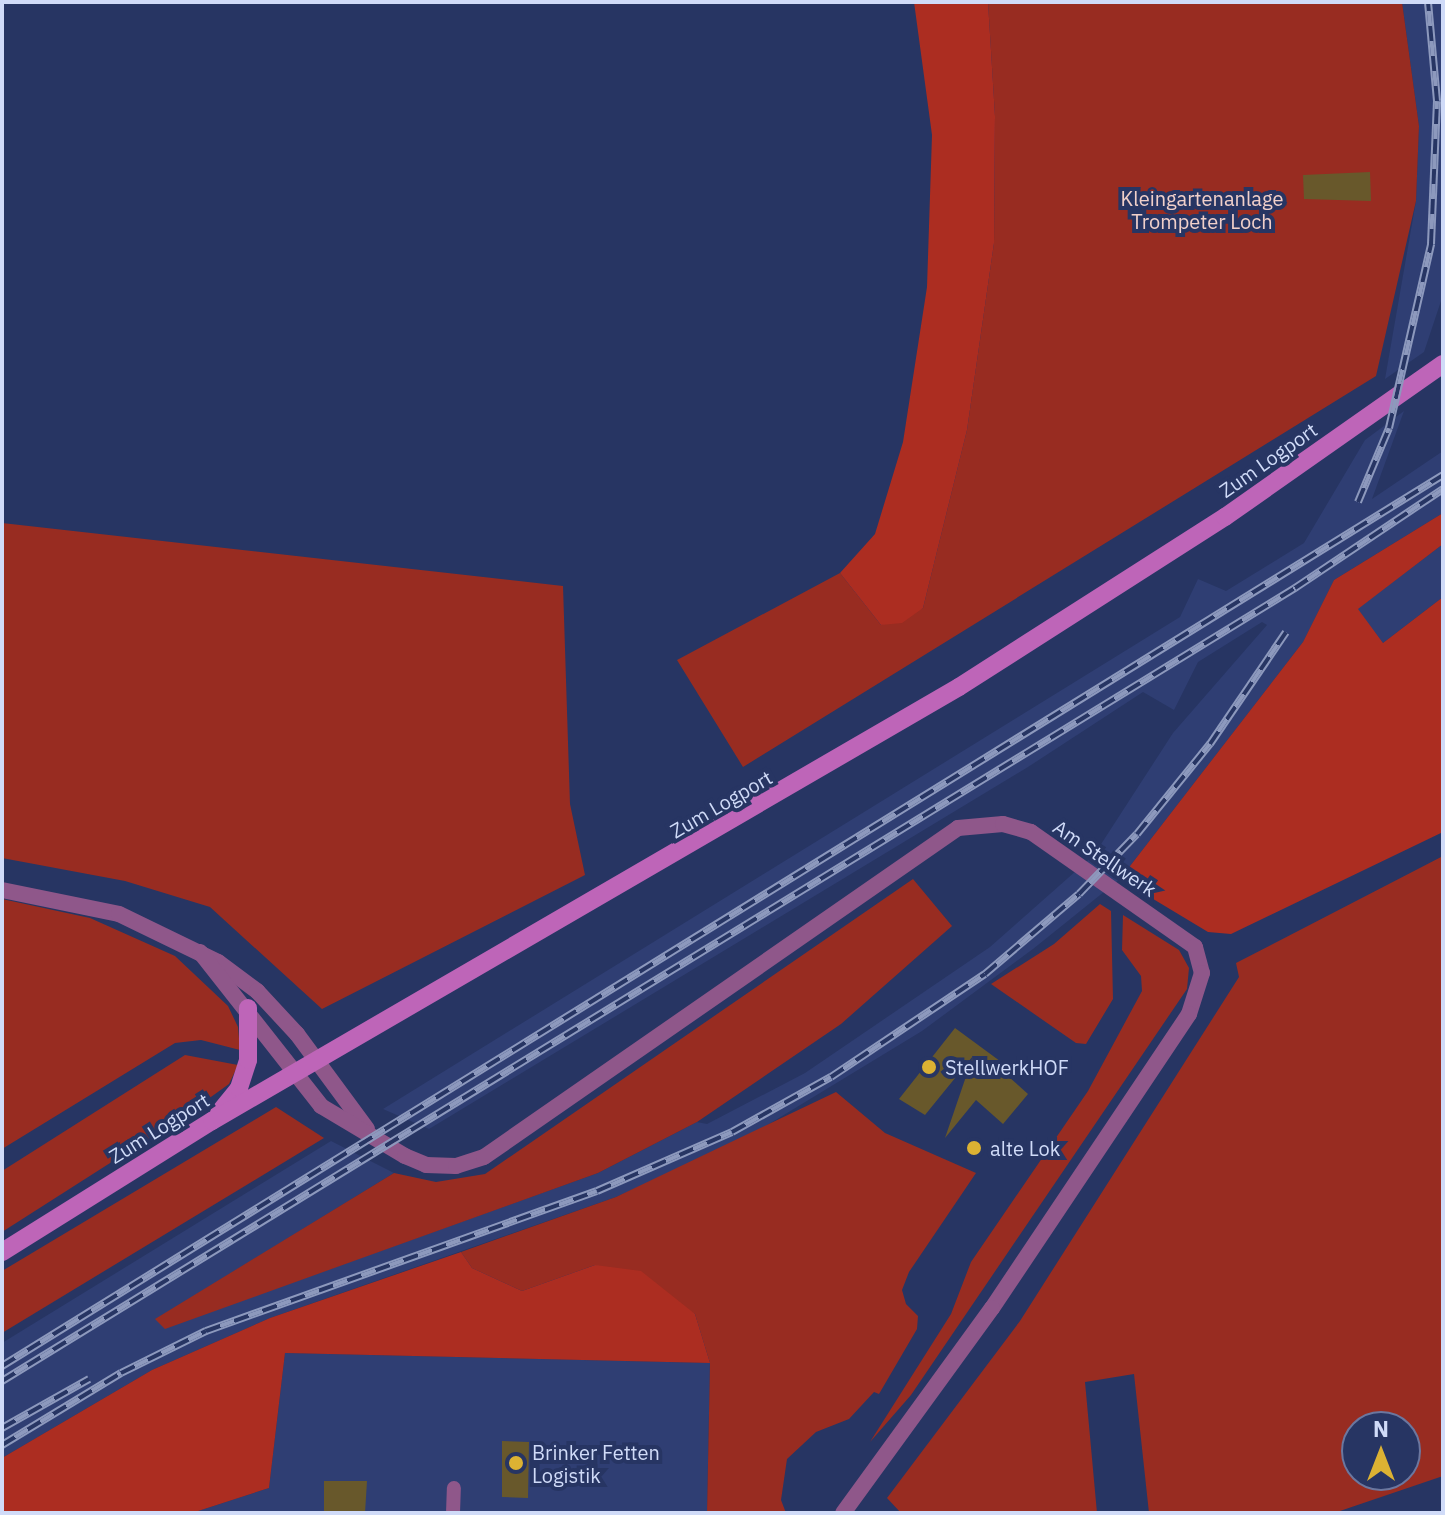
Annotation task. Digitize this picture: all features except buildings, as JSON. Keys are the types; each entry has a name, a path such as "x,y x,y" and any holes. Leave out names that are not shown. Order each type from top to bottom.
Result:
{"main road":[{"name":"Zum Logport","path":"2,1252 212,1121 870,742 1099,600 1322,450 1443,364"},
{"path":"212,1121 239,1088 248,1060 248,1008"}],"street":[{"name":"Am Stellwerk","path":"200,952 248,1008 321,1106 426,1165 456,1166 484,1157 958,828 990,823 1031,832 1195,947 1202,973 1189,1014 992,1308 843,1513"},
{"name":"Am Stellwerk","path":"2,890 119,914 200,952 257,991 318,1059 371,1133"},
{"path":"453,1513 454,1488"}],"shaded area":[{"path":"914,2 988,2 995,116 994,243 967,430 923,608 902,623 881,625 840,573 875,534 903,442 927,287 932,135"},
{"path":"1402,2 1443,2 1443,295 1424,352 1385,379 1416,201 1419,126"},
{"path":"1404,411 1372,499 1443,451 1443,513 1334,580 1303,642 1120,879 1033,949 922,1031 741,1141 616,1197 270,1318 152,1370 2,1458 2,1343 331,1141 394,1173 156,1319 165,1328 598,1173 697,1122 707,1124 805,1073 990,947 1094,855 1173,733 1267,625 1262,622 1198,662 1174,710 1143,692 1028,767 429,1129 383,1109 1180,617 1198,579 1226,591 1304,543 1365,440"},
{"path":"1443,513 1443,544 1358,609 1383,643 1443,597 1443,832 1231,934 1208,932 1120,879 1303,642 1334,580"},
{"path":"1443,544 1443,597 1383,643 1357,609"},
{"path":"461,1252 472,1268 522,1291 595,1265 641,1271 695,1314 710,1363 285,1353 269,1488 192,1513 2,1513 2,1458 152,1370 270,1318"},
{"path":"285,1353 710,1363 707,1513 192,1513 269,1488"}],"green space":[{"name":"Kleingartenanlage Trompeter Loch","path":"988,2 1402,2 1419,126 1416,201 1376,376 743,767 677,660 840,573 881,625 923,608 967,430 994,243 995,116"},
{"path":"2,523 563,586 570,804 585,875 322,1009 210,907 125,881 2,858"},
{"path":"1443,856 1443,1476 1421,1483 1421,1411 1341,1411 1341,1491 1399,1491 1334,1513 1149,1513 1134,1374 1085,1382 1097,1513 901,1513 887,1498 1020,1321 1239,977 1236,963"},
{"path":"913,879 952,926 841,1024 697,1122 598,1173 165,1329 155,1319 394,1173 436,1182 485,1174"},
{"path":"2,899 90,918 175,956 228,1006 238,1027 240,1050 201,1040 175,1043 2,1149"},
{"path":"1100,904 1111,911 1113,999 1086,1044 1076,1043 991,984 1054,944"},
{"path":"1123,915 1179,950 1189,968 1187,989 911,1395 870,1442 951,1314 971,1262 1088,1091 1142,991 1141,976 1122,950"},
{"path":"185,1055 238,1065 229,1084 190,1112 2,1232 2,1171"},
{"path":"836,1092 885,1133 976,1173 909,1272 902,1290 906,1304 918,1316 917,1329 879,1394 874,1392 849,1419 816,1432 787,1459 781,1500 786,1513 707,1513 710,1363 695,1314 595,1265 522,1291 472,1268 461,1252 616,1197"},
{"path":"276,1107 324,1138 2,1333 2,1271"}],"railway":[{"path":"1358,502 1389,428 1431,244 1437,101 1428,2"},
{"path":"2,1366 1443,475"},
{"path":"2,1381 1295,588 1443,489"},
{"path":"2,1445 121,1373 206,1331 597,1191 732,1132 831,1077 985,974 1079,894 1137,834 1210,744 1286,632"},
{"path":"2,1428 89,1379"}],"place":[{"name":"StellwerkHOF","path":"929,1067"},
{"name":"alte Lok","path":"974,1148"},
{"name":"Brinker Fetten Logistik","path":"516,1463"}]}
